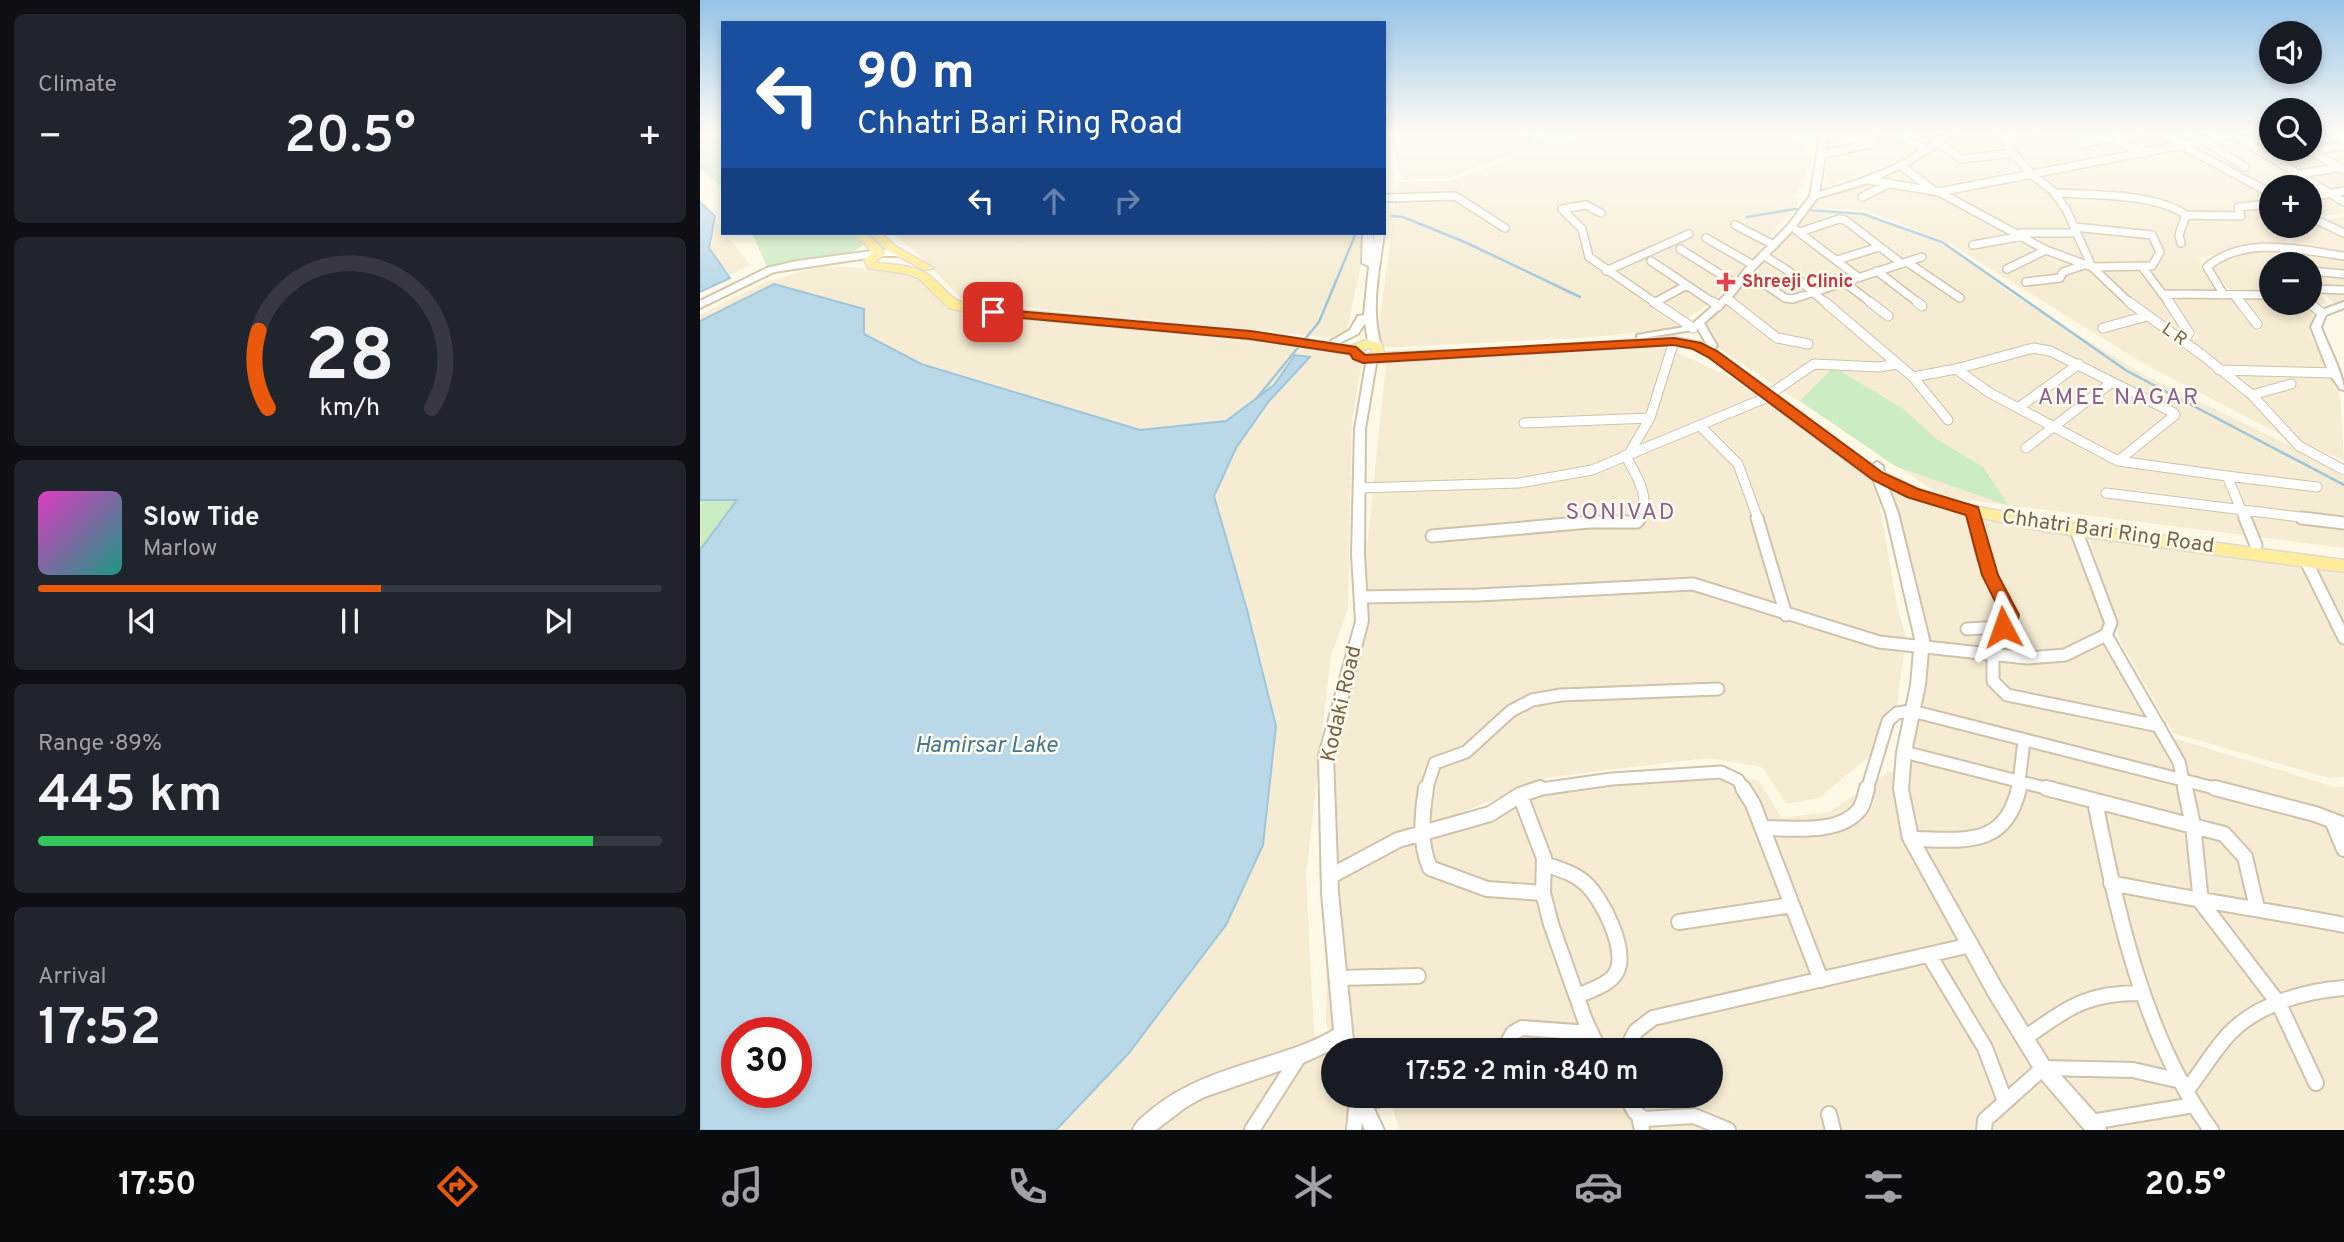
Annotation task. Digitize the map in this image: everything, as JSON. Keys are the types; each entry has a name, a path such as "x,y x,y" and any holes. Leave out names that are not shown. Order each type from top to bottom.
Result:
{"main road":[{"path":"862,235 880,253"},
{"name":"Chhatri Bari Ring Road","path":"878,235 903,255 931,270 961,301 1156,319 1337,341 1368,351 1497,347 1674,335 1701,340 1712,346 1771,395"},
{"path":"1368,235 1362,318 1368,351"},
{"path":"1368,351 1379,235"},
{"path":"700,311 785,272 820,267 872,266 870,260 880,253"},
{"path":"700,304 771,270 880,253 903,255"},
{"name":"Chhatri Bari Ring Road","path":"872,266 911,271 922,276 953,305 973,310 1237,334 1368,351 1510,352 1674,341 1697,345 1913,493 1973,511 2076,530 2344,566"},
{"path":"1337,341 1354,332 1362,318"},
{"name":"Chhatri Bari Ring Road","path":"1878,471 1916,486 2047,518 2344,557"}],"street":[{"path":"1796,229 1814,196 1816,185"},
{"path":"1814,196 1852,185"},
{"path":"1862,197 1887,185"},
{"path":"1899,185 1937,192 1975,185"},
{"path":"1927,185 2046,250 2088,266"},
{"name":"L R","path":"2044,185 2066,209 2088,266 2147,316 2252,395 2299,446 2344,470"},
{"path":"2316,185 2344,202"},
{"path":"2322,195 2344,191"},
{"path":"2054,193 2151,202 2176,207 2186,215 2241,216 2238,207 2259,205"},
{"path":"1386,198 1455,196 1504,228"},
{"path":"1601,213 1586,205 1562,209 1582,229 1589,257 1654,303 1696,325 1712,346"},
{"path":"2181,243 2179,235 2186,215"},
{"path":"1640,337 1683,332 1696,325 1722,302 1774,245 1796,229 1842,219 1879,247 1960,298"},
{"path":"2322,222 2344,233"},
{"path":"1735,225 1774,245"},
{"path":"1796,229 1858,277"},
{"path":"1973,245 2020,234 2075,230 2152,235 2160,252 2152,266 2088,266 2063,272 2060,278 2026,282"},
{"path":"1606,271 1689,234"},
{"path":"1706,238 1789,299 1922,257"},
{"path":"1837,260 1879,247"},
{"path":"1680,248 1737,284"},
{"path":"2224,295 2211,278 2207,267 2213,259 2241,249 2282,249 2344,256"},
{"path":"2007,269 2046,250"},
{"path":"1763,256 1777,262 1913,377 1948,420"},
{"path":"1651,261 1777,338 1808,344"},
{"path":"2143,268 2189,333 2183,341"},
{"path":"1877,271 1922,306"},
{"path":"2322,272 2344,274"},
{"path":"1844,282 1888,316"},
{"path":"1654,303 1687,285"},
{"path":"2322,291 2344,290"},
{"path":"2162,294 2259,295"},
{"path":"2234,295 2257,324"},
{"path":"2322,313 2344,305"},
{"path":"2321,315 2316,327 2334,373 2344,387"},
{"path":"2103,328 2147,316"},
{"path":"1628,454 1650,418 1674,341"},
{"path":"1913,377 1956,369 2033,348 2050,351 2175,415 2118,461"},
{"name":"Kodaki Road","path":"1345,1038 1329,877 1326,755 1362,621 1360,429 1368,351"},
{"path":"1359,488 1519,483 1592,470 1771,395 1814,364 1879,367 1897,364"},
{"path":"2018,408 2079,364"},
{"path":"1956,369 1990,393 2118,461 2317,487"},
{"path":"2219,370 2334,373"},
{"path":"2026,448 2112,382"},
{"path":"2252,395 2291,384"},
{"path":"1524,423 1650,418"},
{"path":"1700,426 1738,464 1763,534 1786,615"},
{"path":"1432,536 1590,522 1637,522 1643,517 1645,504 1628,454"},
{"path":"1878,471 1892,513 1922,646 1900,789 1912,839 1970,946 2043,1068 2094,1126 2187,1092 2230,1034 2245,1021 2279,1004 2330,988 2344,988"},
{"path":"2227,475 2256,545"},
{"path":"2106,493 2344,523"},
{"path":"1967,629 2003,627 2011,620 1983,557 1973,511"},
{"path":"1361,597 1478,595 1693,584 1879,642 2027,658 2065,654 2106,635 2111,623 2108,609 2076,530"},
{"path":"2306,561 2344,638"},
{"path":"2106,635 2179,762 2193,825 2201,902 2279,1004 2316,1083"},
{"path":"1993,656 1993,681 2007,695 2159,726"},
{"path":"1543,893 1487,889 1435,872 1427,864 1421,832 1429,777 1435,763 1466,752 1511,711 1532,700 1561,695 1718,689"},
{"path":"1762,828 1834,824 1856,814 1861,807 1888,721 1897,713 1912,711 2338,823 2344,849"},
{"path":"1912,839 1980,838 1993,832 2013,809 2021,782 2024,741"},
{"path":"1904,752 2224,834 2242,849 2250,869 2258,908"},
{"path":"1329,877 1398,840 1490,814 1520,795 1561,785 1721,772 1738,780 1753,804 1821,980"},
{"path":"1520,795 1540,842 1545,864 1543,893 1551,924 1593,1038"},
{"path":"2095,800 2125,941 2143,993 2187,1092 2211,1130"},
{"path":"1545,864 1585,882 1606,914 1616,944 1619,956 1616,973 1578,996"},
{"path":"2111,883 2201,902 2258,908 2344,925"},
{"path":"1679,922 1792,905"},
{"path":"1631,1038 1642,1024 1653,1018 1970,946"},
{"path":"1929,955 1985,1048 2005,1101"},
{"path":"1338,978 1418,976"},
{"path":"2025,1038 2079,1001 2097,994 2143,993"},
{"path":"1510,1038 1522,1028 1590,1033"},
{"path":"1142,1130 1182,1097 1219,1080 1321,1049"},
{"path":"1252,1130 1300,1055"},
{"path":"1984,1130 1985,1120 2043,1068 2133,1070 2187,1092"},
{"path":"1354,1130 1358,1108"},
{"path":"1365,1108 1375,1130"},
{"path":"1640,1123 1678,1115 1694,1116 1728,1130"}],"shaded area":[{"path":"1398,185 1802,185 1796,196 1798,204 1717,298 1673,329 1580,338 1376,348"},
{"path":"1862,185 1945,192 1993,185 2046,185 2058,194 2093,269 2265,402 2295,442 2146,365 1949,243 1866,210 1812,208 1818,198"},
{"path":"1915,185 1960,185 1940,188"},
{"path":"2050,185 2250,185 2259,189 2259,238 2284,238 2292,249 2236,249 2199,258 2221,291 2156,290 2192,334 2177,336 2109,282 2098,267 2063,195"},
{"path":"2322,185 2344,185 2344,199 2322,186"},
{"path":"2322,188 2344,201 2344,213 2322,216"},
{"path":"700,202 721,228 721,235 726,235 750,265 700,290"},
{"path":"1810,211 1864,212 1947,246 2013,295 2144,375 2305,453 2344,477 2344,548 1944,497 1696,333"},
{"path":"2344,217 2344,305 2336,306 2322,291 2322,252 2283,251 2300,251 2291,238 2322,238 2322,220"},
{"path":"895,235 1368,235 1345,339 965,302"},
{"path":"2237,251 2281,252 2259,252 2259,315 2314,315 2309,332 2340,397 2344,460 2300,443 2267,402 2183,341 2199,338 2166,294 2231,292 2204,260"},
{"name":"Hamirsar Lake","path":"820,266 912,270 923,286 965,316 1264,339 1363,355 1352,421 1348,609 1331,655 1306,876 1314,1034 1321,1044 1321,1108 1366,1108 1380,1130 700,1130 700,315 764,283"},
{"path":"2322,296 2329,303 2322,305"},
{"path":"1602,347 1667,348 1730,377 1875,476 1897,606 1906,637 1895,719 1874,752 1819,798 1786,804 1762,767 1708,758 1550,777 1323,868 1347,665 1360,613 1387,355"},
{"path":"1889,484 1977,518 2080,538 2109,642 2163,735 2335,787 2344,787 2344,1130 1399,1130 1393,1108 1723,1108 1723,1038 1336,1038 1326,1025 1328,873 1553,783 1713,769 1759,781 1782,818 1829,812 1888,772 1906,771 1925,658 1910,602"},
{"path":"2089,539 2344,569 2344,777 2329,778 2173,733 2121,643"}],"green space":[{"path":"753,235 855,235 865,244 847,256 768,269"},
{"path":"1834,367 1903,409 1938,440 1983,467 2009,506 1895,466 1800,401"},
{"path":"737,499 700,550 700,500"}],"water":[{"path":"700,202 715,216 709,248 730,278 700,292"},
{"name":"Hamirsar Lake","path":"774,284 864,309 864,334 921,364 1140,430 1226,421 1274,385 1295,355 1310,357 1269,401 1236,448 1214,496 1247,610 1276,726 1263,845 1226,925 1128,1054 1056,1130 700,1130 700,550 737,500 700,500 700,321"}],"waterway":[{"path":"1747,217 1795,209 1863,214 1942,242 2127,371 2344,485"},
{"path":"1392,216 1403,217 1467,243 1580,297"},
{"path":"1256,399 1319,322 1355,235"}],"place":[{"name":"Shreeji Clinic","path":"1726,282"}],"district":[{"name":"AMEE NAGAR","path":"2119,398"},
{"name":"SONIVAD","path":"1621,513"}],"route":[{"path":"993,312 1250,335 1356,351 1357,356 1363,359 1674,341 1697,345 1878,476 1913,493 1973,511 1983,557 2010,615 2010,623 2003,627"}]}
